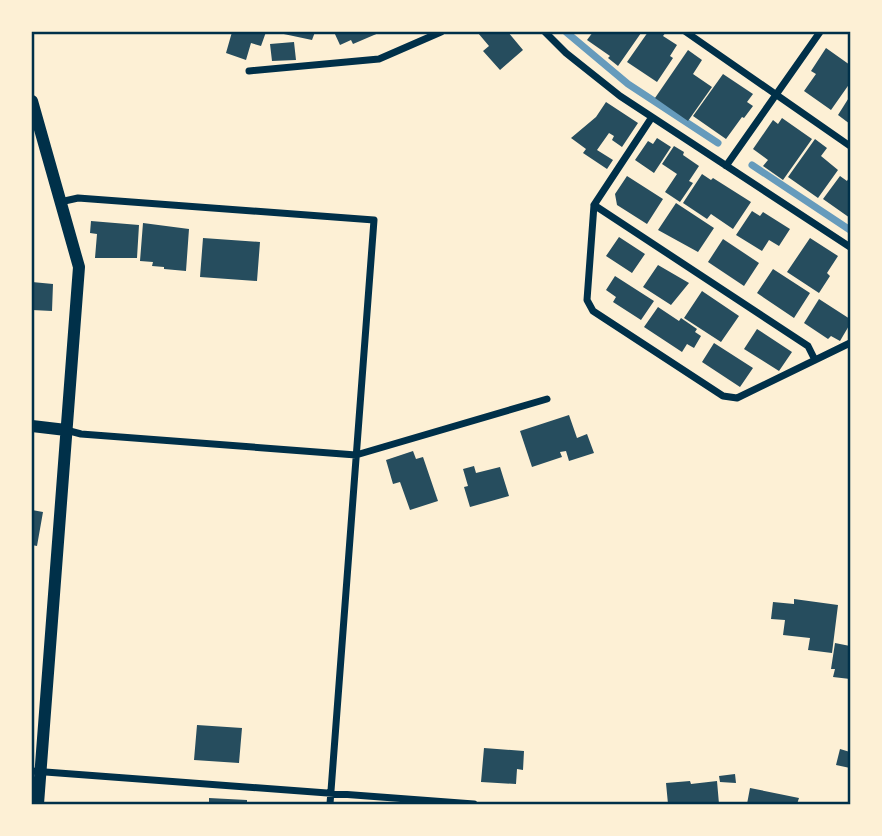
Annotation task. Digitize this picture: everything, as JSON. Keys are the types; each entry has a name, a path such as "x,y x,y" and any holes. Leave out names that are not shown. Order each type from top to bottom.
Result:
{"street":[{"path":"249,71 379,59 441,32"},
{"path":"545,32 593,75 652,117 850,247"},
{"path":"686,32 850,146"},
{"path":"726,166 820,32"},
{"path":"32,101 79,267 36,771 38,804"},
{"path":"652,117 594,205 587,300 593,311 723,396 737,398 850,343"},
{"path":"60,202 78,198 374,220 330,804"},
{"path":"594,205 808,346 815,360"},
{"path":"32,426 81,434 356,455 547,399"},
{"path":"36,771 474,804"}],"building":[{"path":"232,32 266,32 261,46 251,43 246,60 226,53"},
{"path":"279,32 315,32 312,40"},
{"path":"334,32 381,32 353,44 351,40 340,45"},
{"path":"479,32 508,32 523,50 500,70 483,51 489,46"},
{"path":"593,32 641,33 618,66 608,58 610,56 587,40"},
{"path":"648,32 666,32 663,36 677,45 670,56 673,58 657,82 627,62"},
{"path":"294,42 296,60 272,61 270,44"},
{"path":"826,48 850,65 850,83 831,110 804,91 816,74 811,71"},
{"path":"688,50 702,60 693,74 712,87 688,121 655,98"},
{"path":"723,74 753,94 747,102 753,106 726,139 693,116"},
{"path":"850,96 850,124 838,115"},
{"path":"606,102 638,123 622,147 612,140 614,136 609,133 597,150 613,160 607,169 583,153 586,149 571,138 596,117"},
{"path":"782,118 812,139 783,180 763,166 768,160 753,149 773,120 778,124"},
{"path":"657,138 671,147 654,173 635,160 648,141 653,144"},
{"path":"815,139 827,148 821,156 838,170 818,198 788,177"},
{"path":"674,146 699,166 689,181 693,183 680,202 665,192 677,174 662,164"},
{"path":"702,174 751,202 733,229 711,214 707,219 683,203"},
{"path":"627,176 663,199 647,224 617,205 615,194"},
{"path":"840,176 847,181 850,176 850,218 823,199"},
{"path":"676,203 714,228 698,252 658,230"},
{"path":"752,211 760,216 763,212 790,229 779,246 769,240 762,251 736,235"},
{"path":"91,221 139,225 137,258 95,258 97,234 90,233"},
{"path":"143,223 189,229 186,271 164,269 152,266 153,262 140,261"},
{"path":"619,237 645,254 632,273 606,256"},
{"path":"203,238 260,242 257,281 200,277"},
{"path":"810,238 838,256 819,293 787,272"},
{"path":"723,239 759,263 744,286 708,262"},
{"path":"658,265 689,283 671,305 643,287"},
{"path":"773,269 810,293 794,318 757,293"},
{"path":"615,276 654,301 641,320 613,302 616,297 606,290"},
{"path":"32,282 53,284 52,311 32,310"},
{"path":"702,291 739,316 721,342 684,318"},
{"path":"819,299 850,319 840,341 831,336 828,339 804,323"},
{"path":"658,307 697,329 695,332 701,336 694,348 687,344 682,352 644,327"},
{"path":"757,329 792,352 779,371 744,349"},
{"path":"714,343 753,368 740,387 702,362"},
{"path":"569,415 577,438 587,434 594,453 569,461 566,451 560,452 562,457 532,467 520,431"},
{"path":"413,451 416,459 423,457 438,501 410,510 400,482 393,484 386,460"},
{"path":"474,466 476,473 500,467 509,496 470,507 464,487 468,486 463,469"},
{"path":"32,510 43,512 37,546 32,545"},
{"path":"794,599 838,605 832,653 808,650 810,638 783,635 785,620 771,619 773,602 794,604"},
{"path":"835,643 850,646 850,679 833,677 835,669 831,669"},
{"path":"197,725 242,728 239,763 194,760"},
{"path":"484,748 524,751 523,770 517,769 516,784 481,782"},
{"path":"840,749 850,752 850,768 836,765"},
{"path":"735,774 736,783 720,782 719,776"},
{"path":"690,781 691,784 717,781 719,804 668,804 666,783"},
{"path":"750,788 799,798 797,804 747,804"},
{"path":"209,798 247,800 247,804 209,804"}],"waterway":[{"path":"566,32 628,84 718,143"},
{"path":"752,165 850,230"}]}
